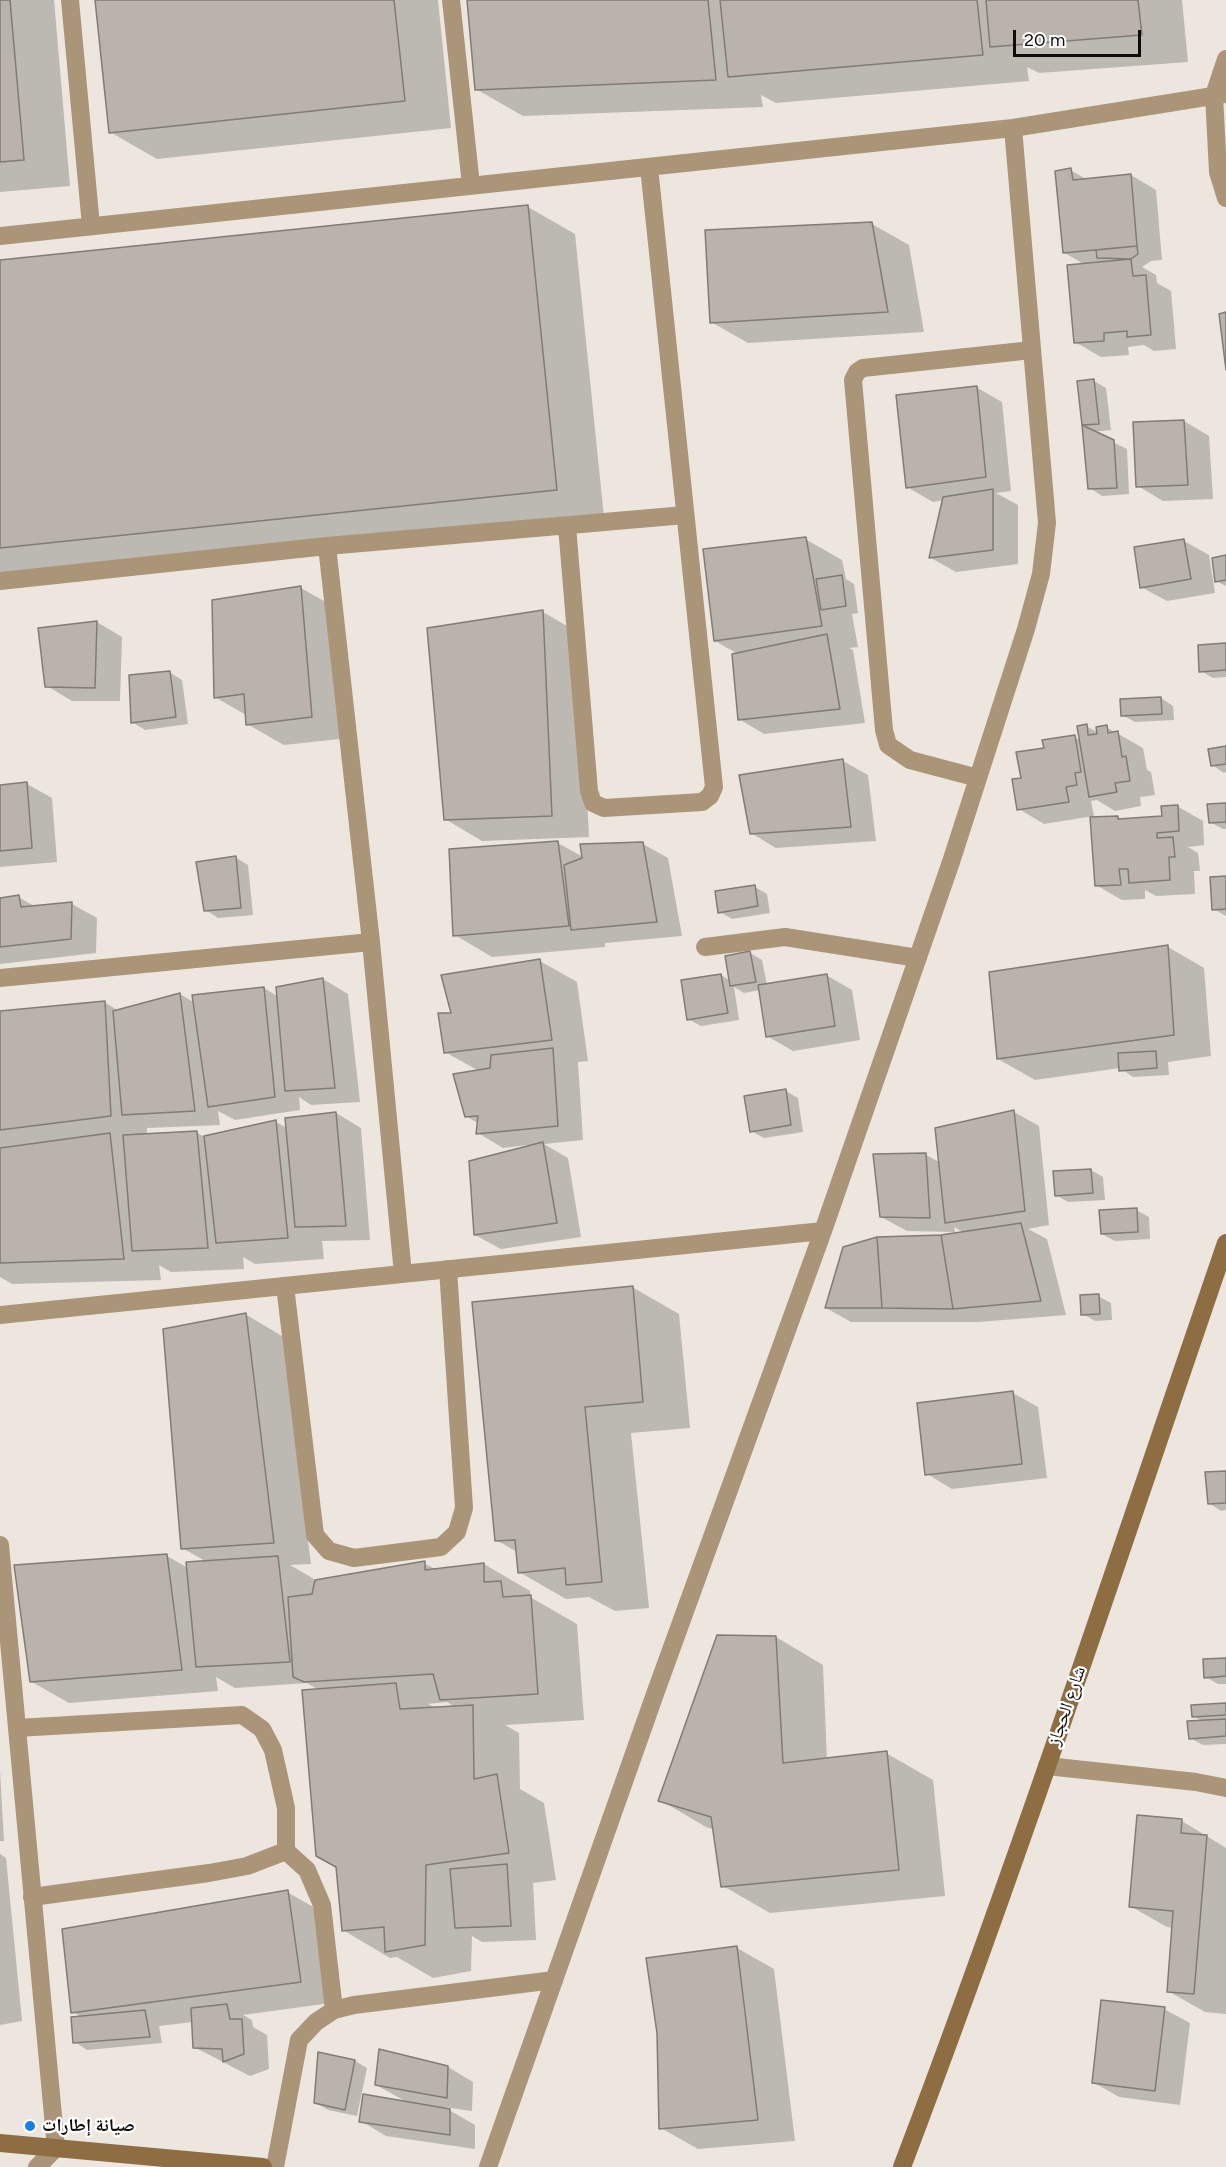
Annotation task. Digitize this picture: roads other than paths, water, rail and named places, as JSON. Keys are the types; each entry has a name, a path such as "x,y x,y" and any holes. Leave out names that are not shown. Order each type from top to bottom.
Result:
{"main road":[{"name":"شارع الحجاز","path":"902,2167 955,2029 1226,1243"},
{"path":"0,2143 56,2148 139,2162 263,2167"}],"street":[{"path":"70,0 91,226"},
{"path":"451,0 471,185"},
{"path":"1226,59 1220,94 1218,172 1226,198"},
{"path":"0,236 1013,128 1220,94"},
{"path":"488,2167 655,1694 823,1231 918,958 1026,629 1041,574 1047,523 1013,128"},
{"path":"567,526 589,791 593,803 604,808 702,802 710,796 714,787 649,167"},
{"path":"978,778 910,760 888,745 884,730 853,380 856,372 863,369 1032,350"},
{"path":"0,581 327,546 685,515"},
{"path":"327,546 371,942 403,1274"},
{"path":"705,948 785,937 918,958"},
{"path":"0,978 371,942"},
{"path":"0,1315 823,1231"},
{"path":"285,1286 315,1535 329,1551 354,1558 441,1546 457,1532 464,1508 448,1269"},
{"path":"0,1545 56,2148 37,2167"},
{"path":"17,1728 242,1715 262,1730 273,1750 286,1808 286,1851 307,1870 322,1905 334,2010"},
{"path":"1047,1766 1196,1782 1226,1788"},
{"path":"32,1897 209,1873 247,1866 286,1851"},
{"path":"275,2167 299,2040 316,2022 334,2010 354,2005 554,1980"}],"place":[{"name":"صيانة إطارات","path":"30,2126"}]}
